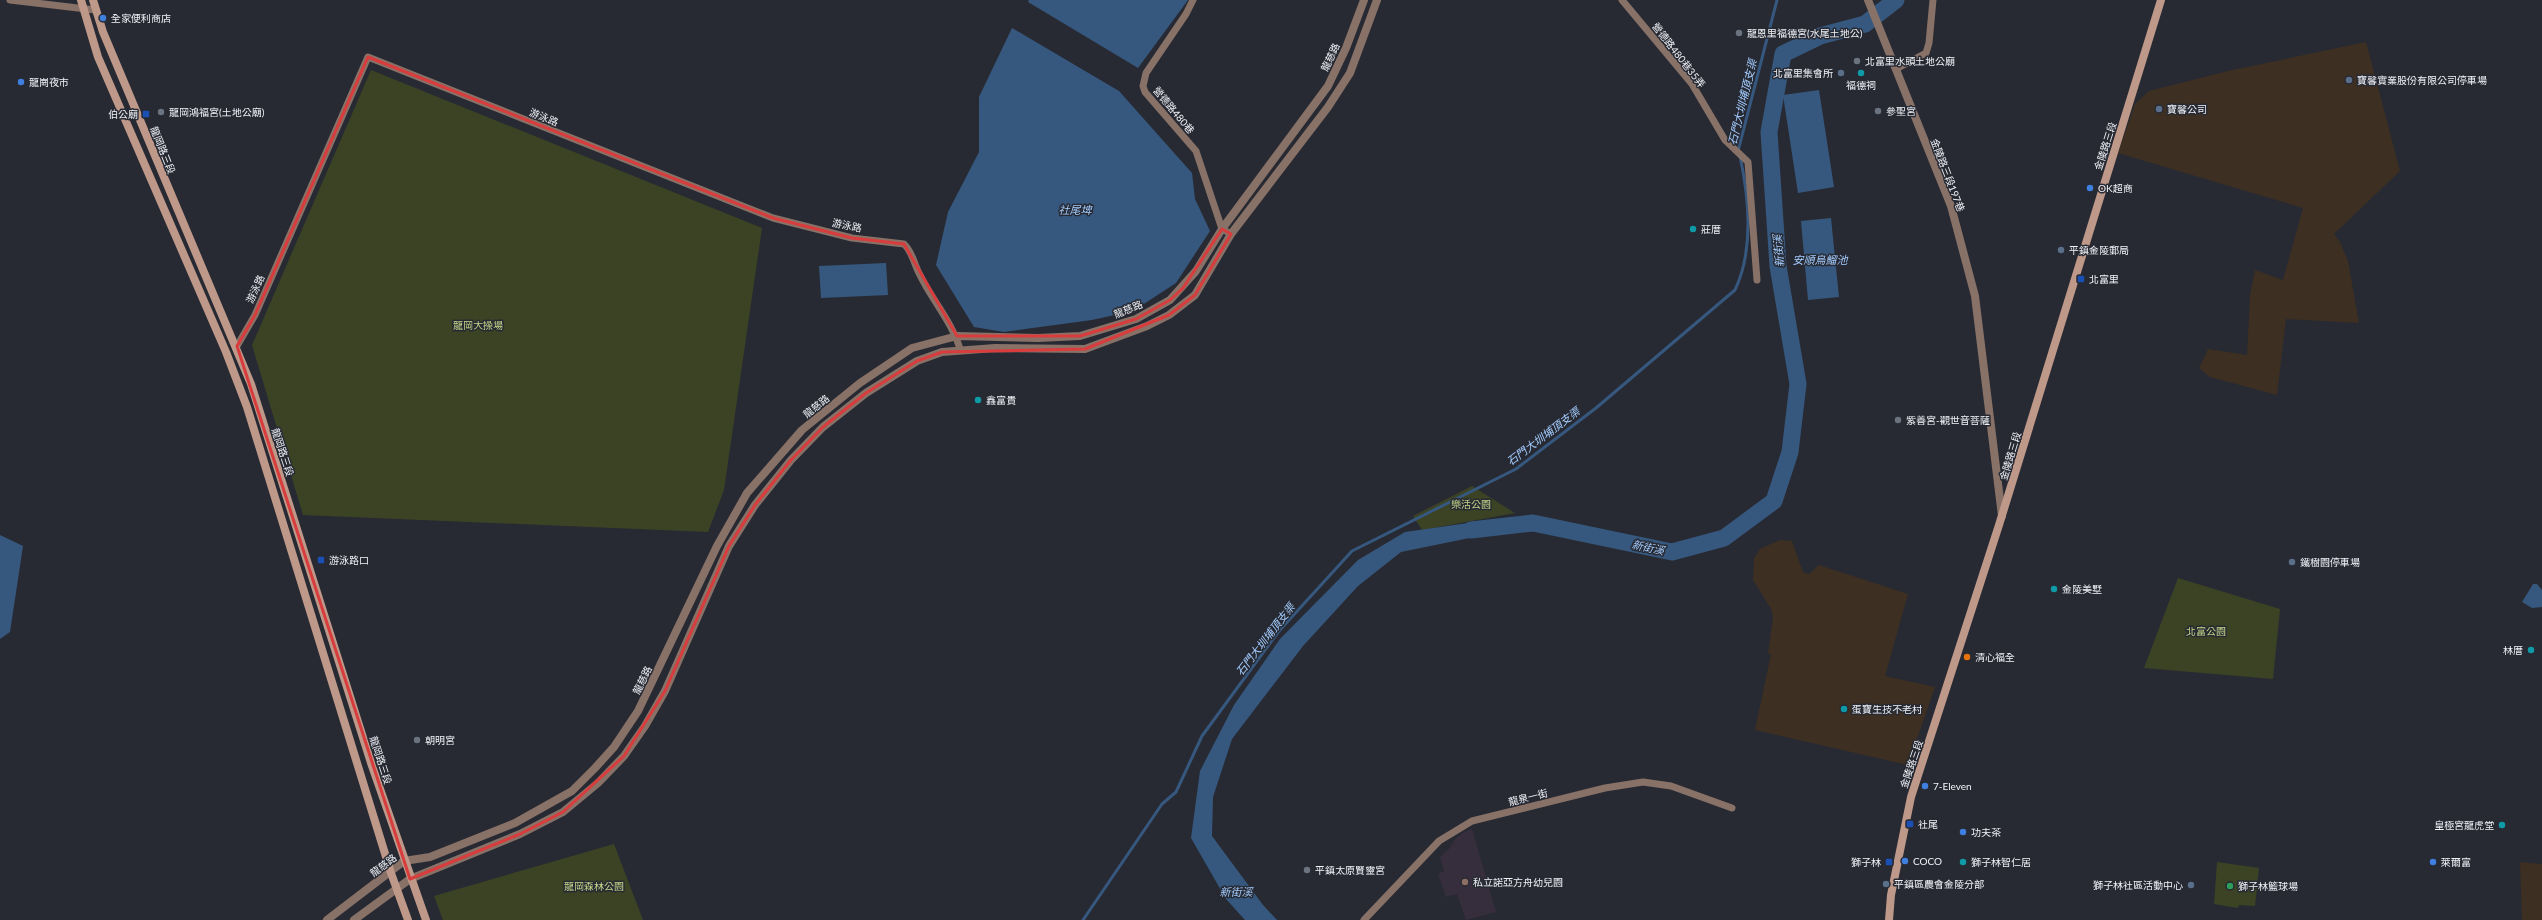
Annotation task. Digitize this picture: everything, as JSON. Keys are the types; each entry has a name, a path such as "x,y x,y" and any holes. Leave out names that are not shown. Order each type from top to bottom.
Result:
{"main road":[{"name":"龍岡路三段","path":"81,0 98,57 226,352 247,407 396,890 408,920"},
{"name":"龍岡路三段","path":"93,0 95,10 170,193 237,346 404,862 426,920"},
{"name":"金陵路三段","path":"1889,920 1891,895 1911,797 2002,516 2161,0"}],"street":[{"path":"10,0 95,10"},
{"name":"營德路480巷","path":"1193,0 1186,14 1146,73 1143,86 1145,92 1196,151 1222,229"},
{"name":"龍慈路","path":"327,920 404,862 430,857 515,823 572,791 595,768 614,748 638,711 717,546 747,492 802,430 860,383 912,348 956,336 1038,338 1080,336 1136,319 1170,300 1183,288 1222,229 1328,86 1346,48 1364,0"},
{"path":"354,920 410,879 520,834 563,812 598,783 624,756 645,726 665,691 729,546 755,505 791,460 823,427 866,393 917,361 942,352 960,349 1085,348 1147,326 1169,315 1195,295 1231,234 1328,107 1350,73 1377,0"},
{"name":"營德路480巷35弄","path":"1622,0 1692,84 1725,140 1748,162 1757,280"},
{"name":"金陵路三段197巷","path":"1868,0 1951,206 1975,296 2002,516"},
{"path":"1896,69 1926,53 1930,43 1933,0"},
{"name":"游泳路","path":"237,346 255,315 368,57 773,218 852,238 904,244 909,248 920,275 956,336 960,349"},
{"path":"1222,229 1231,234"},
{"path":"860,383 866,393"},
{"name":"龍泉一街","path":"1364,920 1439,841 1472,822 1605,788 1643,782 1671,786 1732,808"}],"highlighted area":[{"path":"368,57 773,218 852,238 904,244 957,336 1080,336 1136,319 1170,300 1183,288 1222,229 1231,234 1195,295 1169,315 1085,349 942,352 917,361 866,393 823,427 791,460 755,505 729,546 665,691 624,756 563,812 520,834 410,879 237,346 255,315"}],"shaded area":[{"path":"2366,42 2400,171 2334,234 2340,242 2348,261 2359,323 2286,319 2277,395 2210,377 2199,368 2208,349 2247,355 2250,296 2255,270 2283,280 2303,208 2118,153 2135,104 2149,91 2228,71"},
{"path":"1780,540 1792,541 1803,572 1809,574 1819,565 1908,594 1885,676 1935,687 1908,765 1755,730 1771,654 1768,654 1773,617 1771,609 1753,580 1754,558 1760,549"},
{"name":"私立諾亞方舟幼兒園","path":"1472,829 1496,912 1466,920 1457,894 1446,897 1438,874 1444,871 1440,857 1450,848 1454,840 1464,832"},
{"path":"2520,862 2542,864 2542,920 2522,920"}],"green space":[{"name":"龍岡大操場","path":"371,70 762,228 724,490 708,532 303,515 252,345"},
{"name":"樂活公園","path":"1472,486 1515,513 1422,530 1413,516"},
{"name":"北富公園","path":"2178,578 2280,609 2273,679 2144,668"},
{"name":"龍岡森林公園","path":"614,844 643,920 443,920 434,896"},
{"path":"2217,862 2259,868 2255,906 2239,905 2238,908 2214,904"}],"water":[{"path":"1029,0 1188,0 1138,68 1028,2"},
{"name":"社尾埤","path":"1012,28 1119,91 1192,173 1195,199 1210,231 1176,283 1133,311 1092,320 1004,332 974,327 936,265 948,212 979,152 979,97"},
{"path":"1819,90 1834,187 1798,193 1783,95"},
{"name":"安順烏鰡池","path":"1831,218 1839,297 1808,300 1801,221"},
{"path":"886,263 888,295 821,298 819,266"},
{"name":"新街溪","path":"1496,519 1494,533 1401,552 1358,586 1303,646 1232,739 1213,797 1212,836 1263,905 1277,920 1245,920 1226,899 1191,838 1200,771 1234,705 1280,639 1358,560 1405,532"},
{"path":"0,535 23,546 10,632 0,639"},
{"path":"2533,584 2537,584 2542,590 2542,607 2532,608 2522,602"}],"waterway":[{"name":"石門大圳埔頂支渠","path":"1738,151 1777,0"},
{"name":"新街溪","path":"1471,530 1533,523 1672,552 1724,538 1774,501 1790,452 1798,384 1778,266 1769,132 1783,54 1820,36 1865,24 1896,0"},
{"name":"石門大圳埔頂支渠","path":"1083,920 1162,804 1176,792 1202,736 1279,631 1352,551 1516,469 1596,408 1735,290 1745,258 1748,224 1746,189 1740,156"}],"place":[{"name":"全家便利商店","path":"103,18"},
{"name":"龍恩里福德宮(水尾土地公)","path":"1739,33"},
{"name":"北富里水頭土地公廟","path":"1857,61"},
{"name":"北富里集會所","path":"1841,73"},
{"name":"福德祠","path":"1861,73"},
{"name":"寶馨實業股份有限公司停車場","path":"2349,80"},
{"name":"龍崗夜市","path":"21,82"},
{"name":"寶馨公司","path":"2159,109"},
{"name":"參聖宮","path":"1878,111"},
{"name":"龍岡鴻福宮(土地公廟)","path":"161,112"},
{"name":"伯公廟","path":"146,114"},
{"name":"OK超商","path":"2090,188"},
{"name":"莊厝","path":"1693,229"},
{"name":"平鎮金陵郵局","path":"2061,250"},
{"name":"北富里","path":"2081,279"},
{"name":"鑫富貴","path":"978,400"},
{"name":"紫善宮-觀世音菩薩","path":"1898,420"},
{"name":"游泳路口","path":"321,560"},
{"name":"鐵樹園停車場","path":"2292,562"},
{"name":"金陵美墅","path":"2054,589"},
{"name":"林厝","path":"2531,650"},
{"name":"清心福全","path":"1967,657"},
{"name":"蛋寶生技不老村","path":"1844,709"},
{"name":"朝明宮","path":"417,740"},
{"name":"7-Eleven","path":"1925,786"},
{"name":"社尾","path":"1910,824"},
{"name":"皇極宮龍虎堂","path":"2502,825"},
{"name":"功夫茶","path":"1963,832"},
{"name":"COCO","path":"1905,861"},
{"name":"獅子林","path":"1889,862"},
{"name":"獅子林智仁居","path":"1963,862"},
{"name":"萊爾富","path":"2433,862"},
{"name":"平鎮太原賢靈宮","path":"1307,870"},
{"name":"私立諾亞方舟幼兒園","path":"1465,882"},
{"name":"平鎮區農會金陵分部","path":"1886,884"},
{"name":"獅子林社區活動中心","path":"2191,885"},
{"name":"獅子林籃球場","path":"2230,886"}]}
